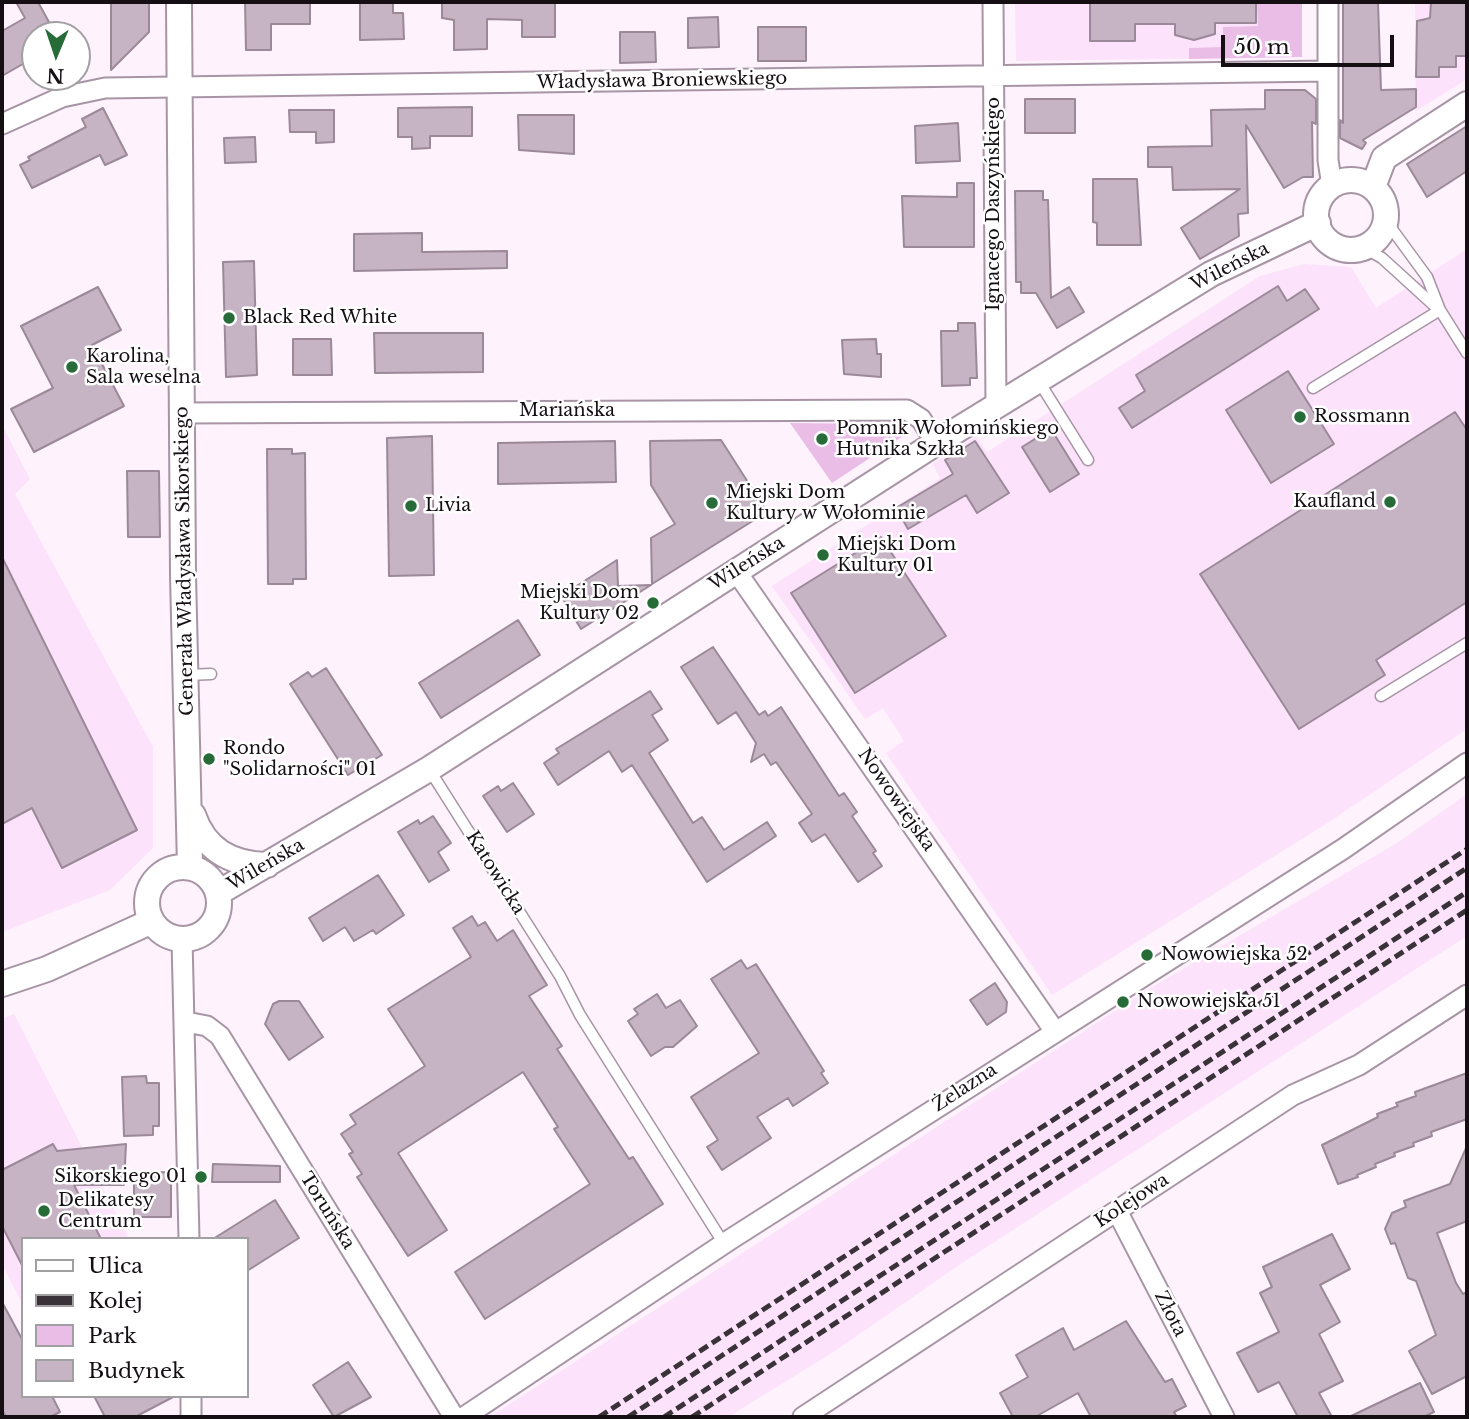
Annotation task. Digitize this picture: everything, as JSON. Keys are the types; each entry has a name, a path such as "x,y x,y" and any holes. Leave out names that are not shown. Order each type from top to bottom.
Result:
{"street":[{"name":"Generała Władysława Sikorskiego","path":"180,2 182,412 199,674 190,867"},
{"name":"Ignacego Daszyńskiego","path":"992,2 996,406"},
{"path":"1328,2 1328,160 1332,186"},
{"name":"Władysława Broniewskiego","path":"2,124 62,97 84,91 1328,71"},
{"path":"1373,187 1384,158 1467,104"},
{"path":"1357,180 1373,187 1384,203 1385,221 1378,237 1354,250 1335,246 1321,232 1317,206 1332,186 1357,180"},
{"name":"Wileńska","path":"218,893 429,769 936,443 1211,274 1318,223"},
{"name":"Mariańska","path":"182,412 907,410 921,419 936,443"},
{"name":"Nowowiejska","path":"736,571 1054,1030"},
{"name":"Żelazna","path":"464,1417 1054,1030 1343,849 1467,762"},
{"path":"191,809 198,829 210,845 226,858 246,865 267,865"},
{"path":"190,867 202,872 218,893 217,916 210,927 192,938 182,939 164,934 152,922 147,905 153,882 166,871 190,867"},
{"path":"2,984 47,969 152,922"},
{"path":"182,939 189,1237"},
{"name":"Kolejowa","path":"803,1417 1293,1095 1359,1065 1467,995"},
{"name":"Toruńska","path":"186,1023 198,1023 215,1031 454,1417"},
{"name":"Złota","path":"1117,1211 1224,1417"},
{"path":"191,1398 191,1417"}],"lane":[{"path":"1385,221 1427,277 1440,310 1467,353"},
{"path":"1363,247 1382,258 1440,310"},
{"path":"1313,388 1440,310"},
{"path":"1038,380 1088,460"},
{"path":"1381,696 1467,643"},
{"name":"Katowicka","path":"429,769 561,976 580,1015 724,1244"}],"shaded area":[{"path":"1015,2 1294,2 1302,57 1016,61"},
{"path":"1415,2 1467,2 1467,79 1416,111"},
{"path":"1467,249 1467,729 1329,822 1052,995 886,753 904,741 883,708 865,719 772,586 940,478 933,464 976,436 987,452 1260,276 1304,264 1351,267 1376,308"},
{"path":"2,425 30,479 15,494 153,747 153,848 110,890 2,932"},
{"path":"1467,794 1467,936 962,1263 835,1351 728,1417 490,1417 1149,989 1397,843"},
{"path":"14,1014 128,1237 21,1237 21,1301 2,1264 2,1018"}],"green space":[{"path":"1257,2 1302,2 1302,57 1189,59 1189,48 1223,47 1223,27 1258,26"},
{"path":"790,423 886,424 901,428 903,436 832,483"}],"building":[{"path":"16,2 38,2 48,21 21,21 21,65 2,76 2,31 25,18"},
{"path":"111,2 149,2 149,32 111,70"},
{"path":"245,2 310,2 310,24 271,24 271,50 246,50"},
{"path":"360,2 393,2 393,13 403,13 404,39 360,40"},
{"path":"442,2 555,2 555,37 522,37 522,20 487,19 487,49 454,50 454,20 442,18"},
{"path":"1090,2 1256,2 1256,23 1215,23 1215,34 1194,40 1175,35 1175,24 1135,24 1135,41 1090,41"},
{"path":"1343,2 1378,2 1381,90 1416,89 1416,107 1363,140 1366,143 1362,149 1340,138 1340,120 1343,123"},
{"path":"1431,2 1467,2 1467,56 1456,56 1456,67 1439,67 1439,77 1416,77 1417,21 1430,18"},
{"path":"718,17 719,47 688,48 688,18"},
{"path":"758,27 806,27 806,61 758,61"},
{"path":"620,32 655,32 656,62 620,63"},
{"path":"1265,90 1305,90 1316,99 1316,124 1312,122 1313,177 1303,177 1284,188 1246,125 1248,213 1238,214 1239,236 1200,259 1181,228 1240,189 1173,190 1172,167 1148,167 1148,147 1212,146 1211,110 1265,109"},
{"path":"1025,99 1075,99 1075,133 1025,133"},
{"path":"472,107 472,136 430,136 430,148 412,149 412,137 398,137 398,108"},
{"path":"103,108 127,155 105,165 100,155 32,188 20,165 30,160 28,157 86,127 82,119"},
{"path":"289,110 334,110 334,142 316,143 316,132 290,132"},
{"path":"518,115 574,115 574,154 519,150"},
{"path":"958,123 960,161 916,163 915,126"},
{"path":"1467,126 1467,171 1427,197 1407,164"},
{"path":"255,137 256,162 225,163 224,138"},
{"path":"1093,179 1137,179 1141,245 1097,245 1097,223 1093,222"},
{"path":"957,183 974,183 974,247 904,247 902,196 957,197"},
{"path":"1015,191 1043,191 1043,200 1048,200 1051,298 1069,287 1084,312 1057,328 1036,293 1021,293 1021,282 1016,282"},
{"path":"422,233 422,252 507,251 507,268 354,271 354,234"},
{"path":"254,261 257,375 226,377 223,262"},
{"path":"1278,286 1287,301 1305,289 1319,309 1132,428 1119,408 1145,391 1136,375"},
{"name":"Karolina, Sala weselna","path":"98,287 121,330 92,345 124,406 34,452 11,409 53,388 21,326"},
{"path":"958,323 975,323 977,378 970,378 970,385 942,386 941,331 958,331"},
{"path":"374,333 483,333 483,372 375,373"},
{"path":"293,339 331,339 332,375 293,375"},
{"path":"876,339 877,354 881,354 881,377 844,374 842,340"},
{"path":"1288,371 1334,444 1271,483 1226,410"},
{"name":"Kaufland","path":"1455,412 1467,430 1467,602 1376,660 1385,675 1299,729 1200,574"},
{"path":"1051,429 1079,474 1050,492 1022,447"},
{"name":"Livia","path":"432,436 434,575 389,576 387,438"},
{"name":"Miejski Dom Kultury w Wołominie","path":"721,440 767,512 652,584 651,538 675,524 651,485 650,441"},
{"path":"615,441 616,482 498,484 498,443"},
{"path":"975,441 1009,493 977,513 966,495 908,529 896,508 953,474 945,460"},
{"path":"267,449 292,449 292,454 305,453 306,579 293,579 293,584 268,584"},
{"path":"127,471 159,471 160,537 128,537"},
{"path":"881,537 946,636 855,693 791,593"},
{"path":"2,557 137,830 62,868 32,808 2,824"},
{"path":"617,560 618,586 651,585 581,629 561,596"},
{"path":"518,620 540,655 441,718 419,683"},
{"path":"713,647 759,715 765,711 768,716 781,707 839,796 844,793 857,812 852,816 876,851 873,853 882,866 858,882 825,834 812,842 799,823 812,814 776,762 771,765 764,754 751,762 756,743 736,712 718,724 681,667"},
{"path":"326,668 382,755 348,775 290,684 308,672 312,677"},
{"path":"650,691 662,709 652,715 668,740 649,753 693,823 702,817 724,850 767,822 776,836 707,882 632,765 622,772 609,751 558,785 544,763 559,753 556,749"},
{"path":"513,783 534,814 507,832 483,796 498,786 501,791"},
{"path":"433,816 451,843 438,852 449,870 429,882 398,832 418,820 420,824"},
{"path":"378,875 404,915 376,934 373,930 354,941 345,927 323,941 309,918"},
{"path":"472,916 478,926 485,922 497,941 513,930 547,985 529,996 562,1046 557,1049 629,1159 633,1157 663,1204 485,1319 455,1272 590,1184 554,1129 558,1127 523,1072 398,1153 447,1230 408,1256 357,1177 362,1174 349,1154 353,1152 341,1134 356,1124 350,1115 425,1066 388,1009 471,957 453,928"},
{"path":"741,960 747,969 756,964 824,1071 821,1073 828,1083 793,1106 788,1098 757,1117 771,1138 722,1170 707,1147 718,1140 691,1097 759,1053 711,979"},
{"path":"995,983 1007,1002 1006,1012 987,1025 970,1000"},
{"path":"657,994 666,1008 680,1000 697,1026 673,1047 665,1047 651,1056 628,1021 638,1014 634,1009"},
{"path":"279,1001 299,1001 323,1037 289,1060 265,1024 273,1004"},
{"path":"1467,1073 1467,1119 1431,1132 1432,1136 1394,1153 1395,1156 1375,1164 1376,1167 1357,1175 1358,1177 1338,1184 1322,1145 1378,1117 1377,1114 1398,1106 1396,1103 1416,1096 1415,1092"},
{"path":"146,1076 147,1083 159,1083 159,1126 153,1126 153,1135 124,1136 122,1077"},
{"name":"Delikatesy Centrum","path":"53,1144 57,1151 126,1144 124,1185 74,1185 100,1237 21,1237 21,1263 2,1226 2,1170"},
{"path":"1467,1146 1467,1221 1437,1233 1456,1283 1463,1294 1467,1292 1467,1376 1432,1394 1409,1351 1436,1335 1416,1281 1408,1278 1395,1243 1391,1244 1385,1229 1392,1213 1406,1207 1404,1201 1450,1184"},
{"path":"213,1164 280,1166 280,1182 212,1182"},
{"path":"171,1172 171,1217 134,1217 134,1173"},
{"path":"275,1200 299,1238 248,1270 248,1237 216,1237"},
{"path":"1332,1234 1350,1269 1320,1285 1340,1322 1319,1334 1343,1381 1319,1393 1332,1417 1298,1417 1279,1382 1258,1392 1237,1353 1279,1332 1260,1293 1272,1287 1263,1267"},
{"path":"2,1302 21,1337 21,1398 53,1398 60,1412 50,1417 6,1417 2,1409"},
{"path":"1126,1321 1165,1382 1172,1379 1186,1406 1174,1412 1177,1417 1091,1417 1078,1393 1035,1417 1013,1417 1000,1393 1028,1377 1016,1355 1063,1328 1074,1350"},
{"path":"348,1362 371,1397 334,1417 313,1385"},
{"path":"1420,1383 1434,1412 1423,1417 1349,1417"},
{"path":"95,1398 171,1398 135,1417 105,1417"}],"railway":[{"path":"599,1417 1467,849"},
{"path":"628,1417 1467,868"},
{"path":"664,1417 1467,892"},
{"path":"692,1417 1467,910"}],"place":[{"name":"Black Red White","path":"229,318"},
{"name":"Karolina, Sala weselna","path":"72,367"},
{"name":"Rossmann","path":"1300,417"},
{"name":"Pomnik Wołomińskiego Hutnika Szkła","path":"822,439"},
{"name":"Kaufland","path":"1390,502"},
{"name":"Miejski Dom Kultury w Wołominie","path":"712,503"},
{"name":"Livia","path":"411,506"},
{"name":"Miejski Dom Kultury 01","path":"823,555"},
{"name":"Miejski Dom Kultury 02","path":"653,603"},
{"name":"Rondo \"Solidarności\" 01","path":"209,759"},
{"name":"Nowowiejska 52","path":"1147,955"},
{"name":"Nowowiejska 51","path":"1123,1002"},
{"name":"Sikorskiego 01","path":"201,1177"},
{"name":"Delikatesy Centrum","path":"44,1211"}]}
